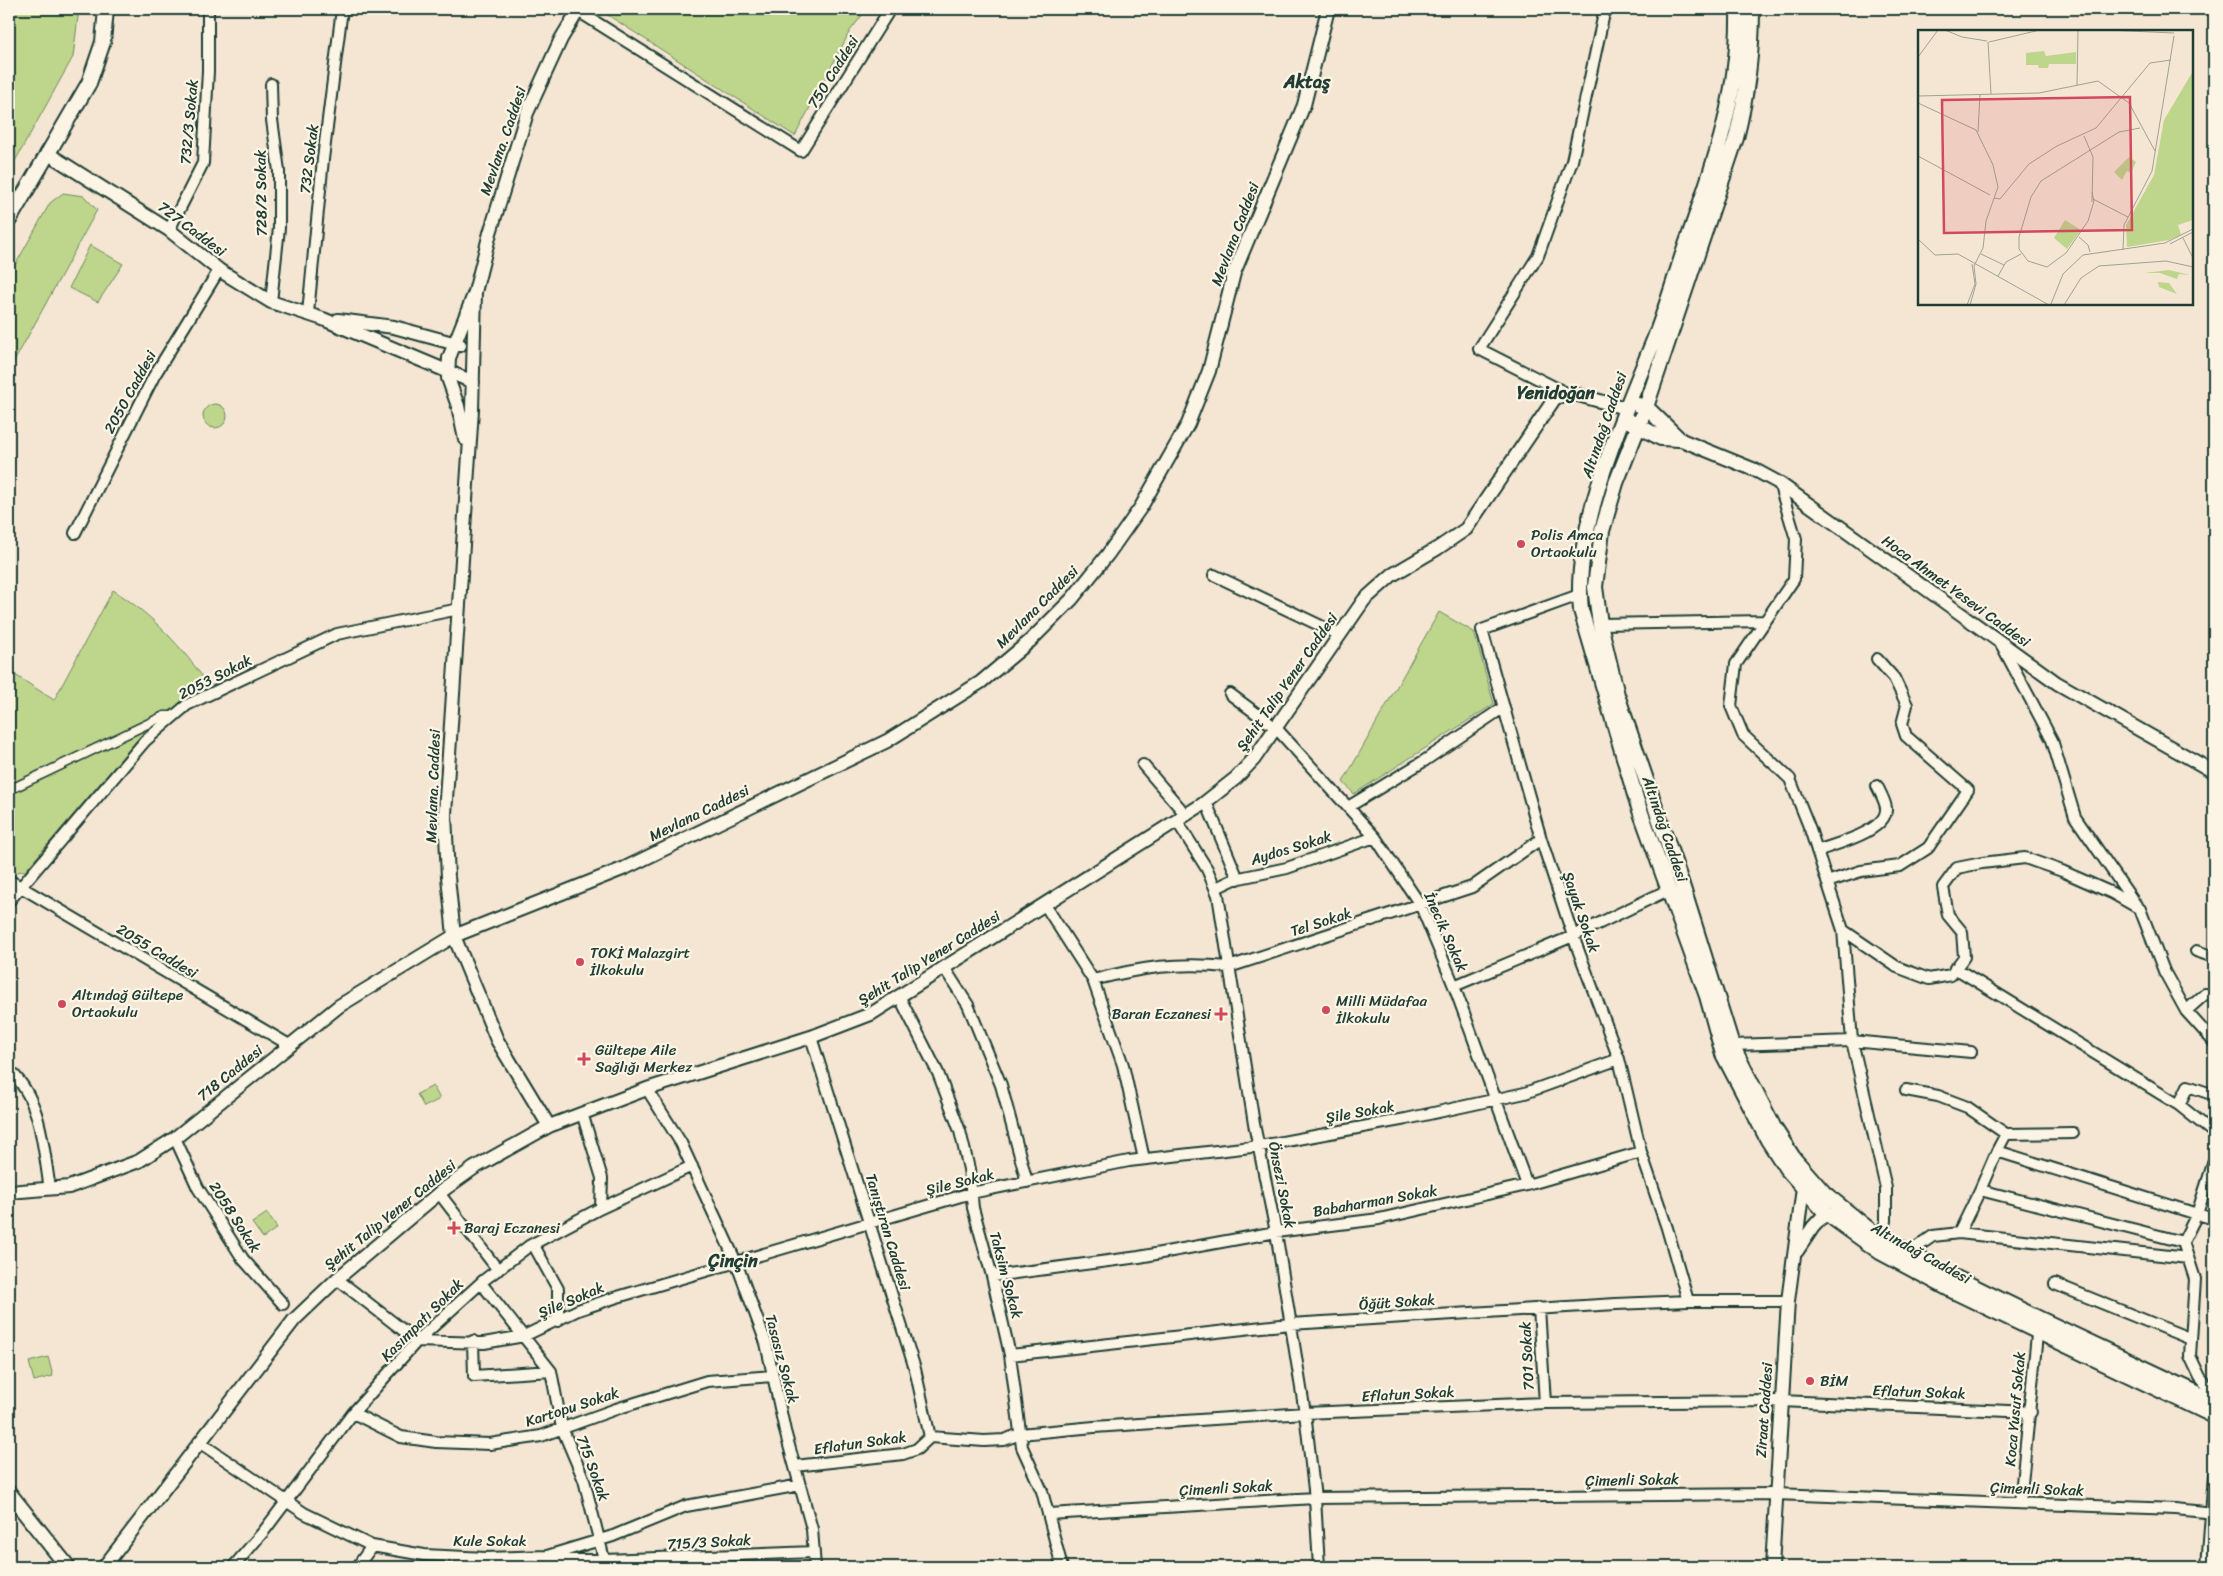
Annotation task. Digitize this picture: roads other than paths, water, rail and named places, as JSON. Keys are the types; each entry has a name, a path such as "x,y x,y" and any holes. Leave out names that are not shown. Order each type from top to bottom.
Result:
{"main road":[{"path":"9,220 89,83 103,42 106,9"},
{"name":"Altındağ Caddesi","path":"1738,9 1736,61 1724,133 1658,329 1625,409 1591,515 1585,543 1579,595 1581,610 1637,802 1707,996 1721,1048 1731,1073 1768,1140 1803,1188 1826,1212 1880,1252 2038,1325 2214,1401"},
{"name":"Altındağ Caddesi","path":"1752,9 1750,61 1736,138 1646,407 1616,483 1602,531 1595,587 1600,624 1621,706 1682,885 1732,1045 1774,1128 1811,1180 1839,1206 1881,1238 2038,1325 2214,1416"},
{"path":"1625,409 1646,407"},
{"name":"Hoca Ahmet Yesevi Caddesi","path":"1646,407 1679,439"},
{"name":"Hoca Ahmet Yesevi Caddesi","path":"1625,409 1637,426 1661,438 1679,439"},
{"path":"1826,1212 1839,1206"},
{"path":"9,1493 68,1567"}],"street":[{"name":"732/3 Sokak","path":"169,230 203,163 208,9"},
{"name":"732 Sokak","path":"308,313 323,159 342,9"},
{"name":"750 Caddesi","path":"578,10 801,151 890,9"},
{"name":"Mevlana Caddesi","path":"454,936 625,868 887,741 981,682 1030,641 1072,599 1128,527 1196,407 1218,341 1234,273 1304,105 1328,9"},
{"path":"1605,9 1572,162 1538,256 1479,349 1566,393 1583,395 1625,409"},
{"name":"Mevlana. Caddesi","path":"468,453 458,406 447,372 454,344 476,292 490,233 527,113 561,39 578,10"},
{"name":"728/2 Sokak","path":"271,84 272,120 279,171 279,228 271,302"},
{"name":"727 Caddesi","path":"47,153 169,230 219,270 271,302 308,313 473,382"},
{"name":"2050 Caddesi","path":"75,533 150,384 219,270"},
{"name":"Mevlana. Caddesi","path":"476,292 473,382 445,814 448,877 454,936 497,1040 549,1126"},
{"name":"727 Caddesi","path":"323,319 394,327 454,344 473,345"},
{"name":"Şehit Talip Yener Caddesi","path":"104,1567 294,1320 337,1279 439,1193 474,1168 549,1126 582,1113 647,1089 811,1037 862,1018 900,998 1206,802 1245,769 1276,728 1364,600 1398,570 1452,540 1466,528 1555,398 1566,393"},
{"name":"Hoca Ahmet Yesevi Caddesi","path":"1679,439 1755,470 1779,483 2057,682 2214,772"},
{"path":"1779,483 1796,539 1794,578 1736,664 1732,706 1743,735 1790,779 1817,851 1843,930 1852,1041 1886,1188 1886,1221 1881,1238"},
{"path":"1214,574 1340,635"},
{"name":"Şayak Sokak","path":"1579,595 1482,630 1541,839 1573,936 1619,1059 1641,1152 1667,1228 1688,1301"},
{"name":"2053 Sokak","path":"9,901 145,741 187,705 337,634 459,609"},
{"path":"1600,624 1764,621"},
{"path":"2000,642 2052,740 2075,817 2140,909 2164,971 2186,1010 2214,1042"},
{"path":"1827,882 1861,871 1900,866 1928,848 1968,790 1906,736 1902,724 1907,705 1894,678 1877,659"},
{"name":"İnecik Sokak","path":"1230,694 1276,728 1348,807 1375,837 1421,906 1454,986 1527,1185"},
{"path":"1348,807 1424,761 1504,707"},
{"path":"9,790 164,716 174,716"},
{"name":"Önsezi Sokak","path":"1143,765 1181,818 1216,888 1254,1124 1276,1232 1305,1413 1314,1498 1318,1567"},
{"path":"1817,851 1870,830 1882,822 1886,808 1877,786"},
{"path":"1206,802 1238,879"},
{"name":"Aydos Sokak","path":"1216,888 1238,879 1287,868 1375,837"},
{"name":"Tel Sokak","path":"1093,980 1140,968 1196,964 1230,967 1421,906 1472,887 1541,839"},
{"path":"1843,930 1897,966 1929,979 1951,974 1964,956 1962,932 1948,916 1943,887 1957,868 2025,858 2062,871 2112,893 2140,909"},
{"name":"2055 Caddesi","path":"9,880 291,1046"},
{"path":"1454,986 1573,936 1668,890"},
{"path":"1045,905 1093,980 1123,1065 1144,1159"},
{"name":"718 Caddesi","path":"9,1192 70,1187 138,1161 176,1138 338,1006 454,936"},
{"path":"2196,951 2214,957"},
{"path":"1955,968 2179,1105 2214,1133"},
{"path":"944,969 968,1005 1001,1085 1027,1182"},
{"path":"2186,1010 2205,994 2214,995"},
{"name":"Taksim Sokak","path":"900,998 931,1056 950,1101 967,1159 975,1218 992,1276 1010,1355 1020,1434 1025,1456 1042,1491 1062,1567"},
{"name":"Tanıştıran Caddesi","path":"811,1037 915,1369 930,1437"},
{"path":"1732,1045 1852,1041 1971,1052"},
{"name":"Şile Sokak","path":"417,1341 473,1341 484,1343 524,1336 578,1310 614,1298 971,1193 1144,1159 1260,1146 1496,1100 1525,1093 1619,1059"},
{"path":"9,1070 21,1081 36,1109 50,1189"},
{"path":"2179,1105 2188,1086 2214,1094"},
{"name":"Tasasız Sokak","path":"647,1089 681,1143 692,1166 736,1262 766,1344 812,1529 815,1567"},
{"path":"1906,1090 1938,1096 1967,1107 2006,1134 2073,1133"},
{"path":"582,1113 602,1178 601,1208"},
{"path":"1959,1232 2006,1134"},
{"name":"2058 Sokak","path":"176,1138 198,1188 243,1259 283,1304"},
{"name":"Babaharman Sokak","path":"992,1276 1139,1257 1276,1232 1379,1219 1527,1185 1641,1152"},
{"path":"1997,1152 2214,1219"},
{"path":"2214,1160 2197,1214 2183,1242 2195,1279 2190,1356 2200,1377 2214,1394"},
{"name":"Kasımpatı Sokak","path":"233,1567 286,1502 353,1413 417,1341 481,1283 533,1244 601,1208 692,1166"},
{"name":"Ziraat Caddesi","path":"1772,1567 1788,1301 1803,1188"},
{"path":"1980,1190 2183,1242"},
{"path":"439,1193 498,1270"},
{"name":"Ziraat Caddesi","path":"1795,1255 1812,1227 1826,1212"},
{"path":"1908,1253 1933,1236 1959,1232 2188,1258"},
{"path":"533,1244 558,1289 558,1321"},
{"path":"337,1279 417,1341"},
{"name":"715 Sokak","path":"481,1283 551,1371 562,1428 584,1480 605,1564"},
{"path":"2056,1284 2191,1340"},
{"name":"Öğüt Sokak","path":"1010,1355 1290,1324 1539,1308 1688,1301 1788,1301"},
{"name":"701 Sokak","path":"1539,1308 1545,1403"},
{"name":"Koca Yusuf Sokak","path":"2020,1503 2031,1412 2038,1325"},
{"path":"473,1341 474,1376 551,1371"},
{"name":"Kartopu Sokak","path":"353,1413 401,1437 436,1442 490,1444 542,1436 616,1408 707,1380 773,1376"},
{"name":"Eflatun Sokak","path":"795,1466 903,1454 917,1449 930,1437 984,1441 1004,1440 1020,1434 1094,1427 1305,1413 1545,1403 1781,1401 2031,1412"},
{"name":"Kule Sokak","path":"199,1442 286,1502 372,1546 424,1555 486,1558 547,1556 600,1540 686,1506 800,1485"},
{"path":"2207,1567 2213,1513 2214,1475"},
{"name":"Çimenli Sokak","path":"1049,1514 1314,1498 1775,1494 2176,1509 2213,1513"},
{"path":"356,1567 372,1546"},
{"name":"715/3 Sokak","path":"523,1557 549,1561 605,1564 814,1552"}],"place":[{"name":"Polis Amca Ortaokulu","path":"1521,544"},
{"name":"TOKİ Malazgirt İlkokulu","path":"580,962"},
{"name":"Altındağ Gültepe Ortaokulu","path":"62,1004"},
{"name":"Milli Müdafaa İlkokulu","path":"1326,1010"},
{"name":"Baran Eczanesi","path":"1221,1014"},
{"name":"Gültepe Aile Sağlığı Merkez","path":"584,1059"},
{"name":"Baraj Eczanesi","path":"454,1228"},
{"name":"BİM","path":"1810,1381"}],"district":[{"name":"Aktaş","path":"1307,82"},
{"name":"Yenidoğan","path":"1556,393"},
{"name":"Çinçin","path":"733,1261"}]}
